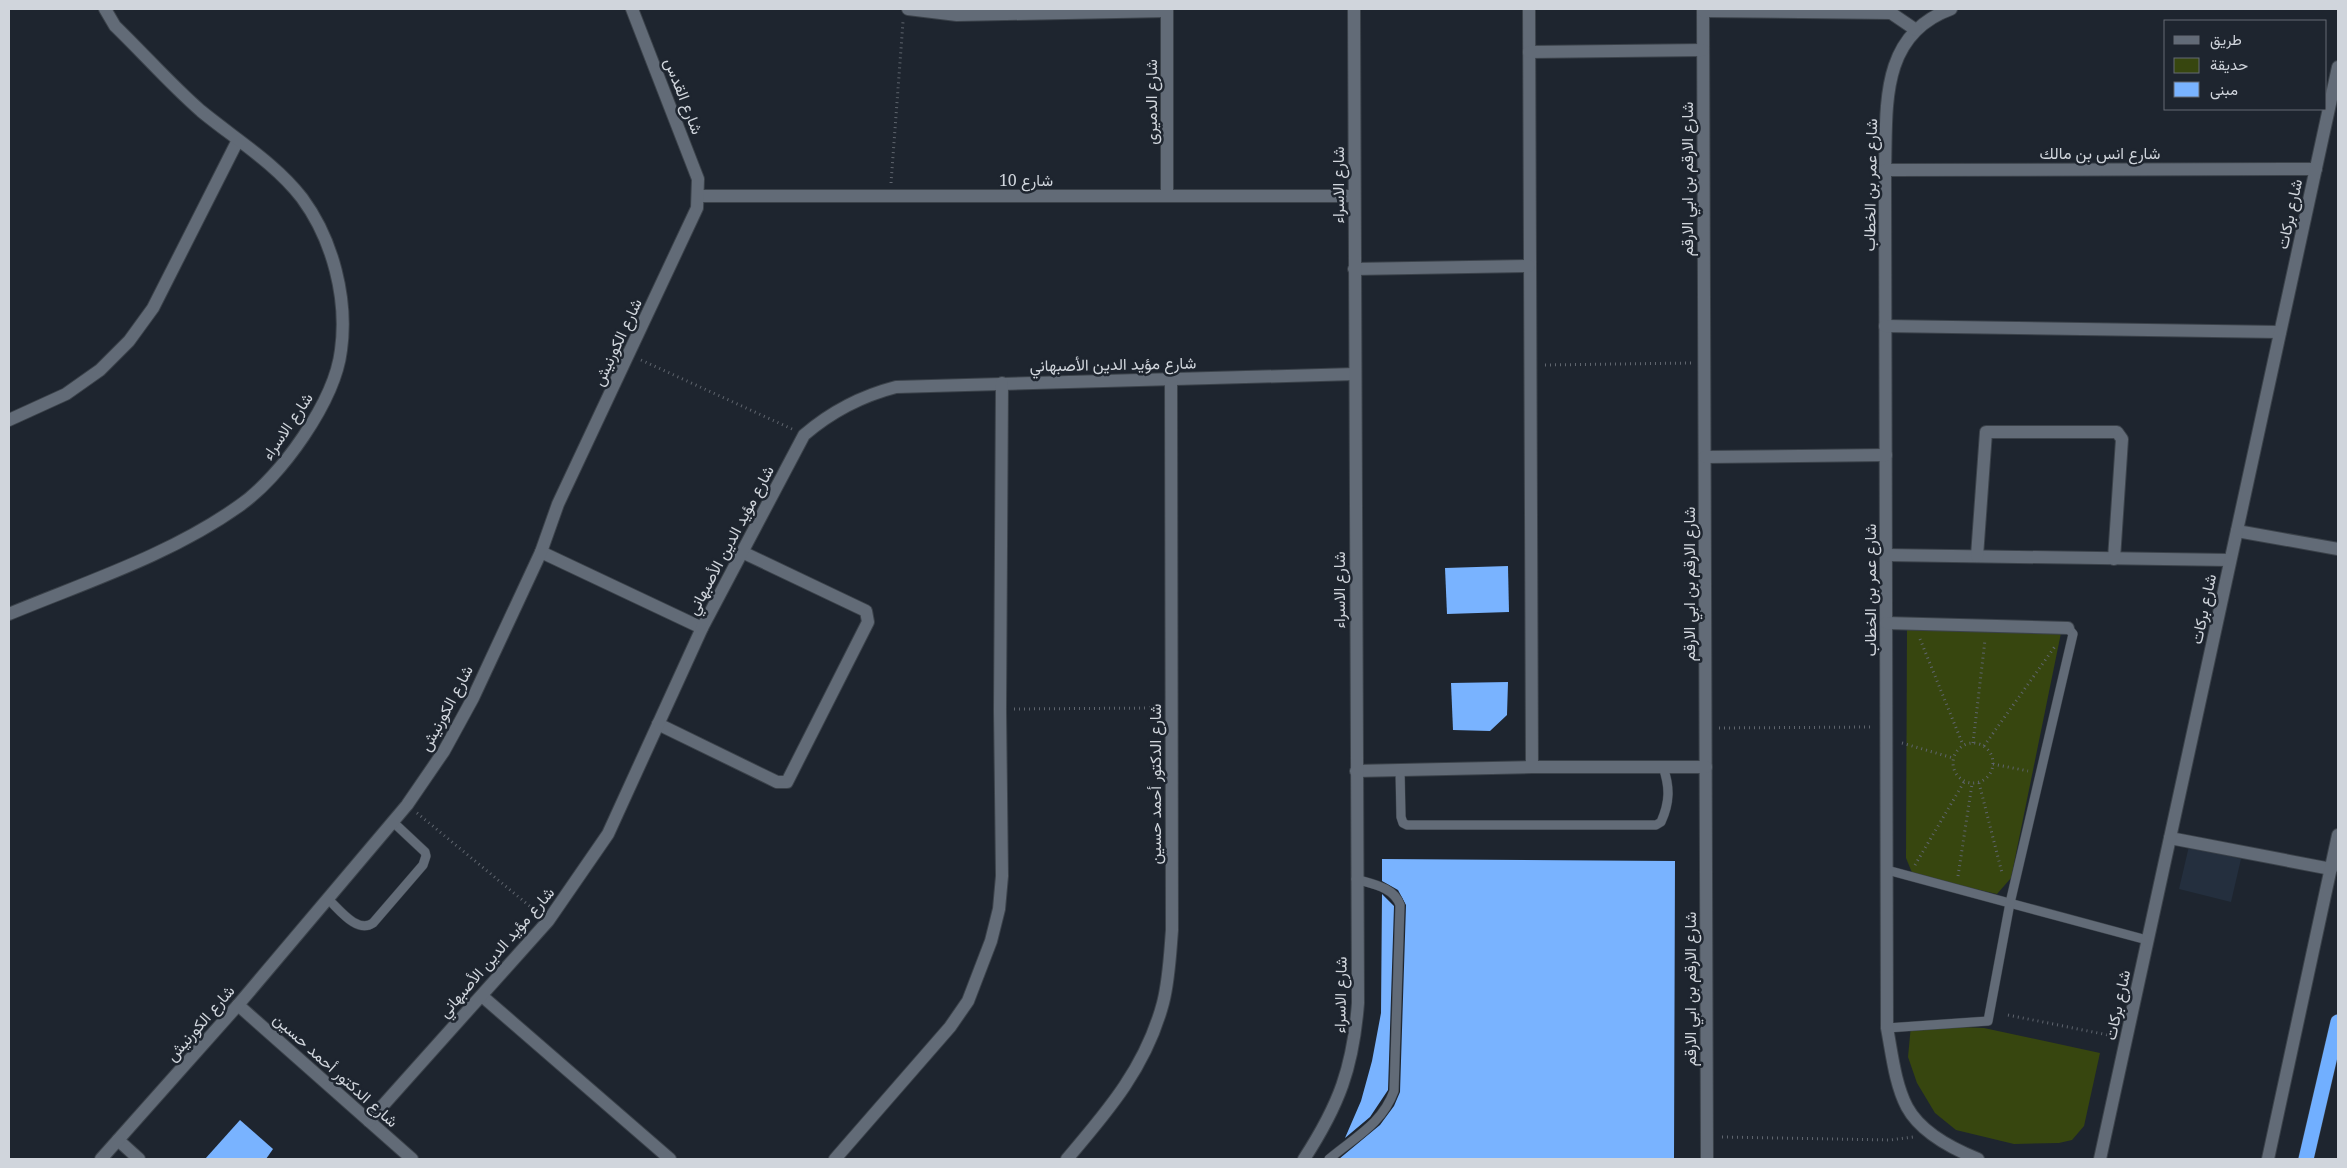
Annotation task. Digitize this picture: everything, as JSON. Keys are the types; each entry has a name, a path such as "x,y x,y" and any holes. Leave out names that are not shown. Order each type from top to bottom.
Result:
{"highway":[{"path":"2306,1159 2338,1022"}],"street":[{"name":"شارع الاسراء","path":"9,614 156,553 204,529 241,505 276,472 306,433 326,398 341,351 342,309 335,268 322,232 302,199 277,170 200,110 115,26 105,9"},
{"name":"شارع القدس","path":"632,9 698,179 699,196"},
{"name":"شارع الاسراء","path":"1304,1159 1331,1115 1346,1079 1355,1042 1358,1003 1356,879 1354,9"},
{"path":"1529,9 1532,767"},
{"name":"شارع عمر بن الخطاب","path":"1951,9 1940,13 1916,30 1898,54 1888,82 1885,170 1887,1028 1894,1069 1908,1108 1927,1130 1951,1147 1978,1159"},
{"path":"906,14 957,15 1167,10"},
{"name":"شارع الدميرى","path":"1167,10 1167,196"},
{"path":"1703,10 1891,13 1916,30"},
{"name":"شارع الارقم بن ابي الارقم","path":"1703,10 1708,1159"},
{"path":"1529,52 1703,50"},
{"name":"شارع بركات","path":"2100,1159 2338,67"},
{"path":"9,420 66,394 100,370 129,342 153,308 238,140"},
{"name":"شارع انس بن مالك","path":"1885,170 2316,169"},
{"name":"شارع 10","path":"699,196 1354,196"},
{"name":"شارع الكورنيش","path":"100,1159 238,1005 393,822 444,751 473,698 541,552 558,504 693,221 699,196"},
{"path":"1354,269 1529,266"},
{"path":"1885,326 2280,332"},
{"name":"شارع مؤيد الدين الأصبهاني","path":"369,1122 548,921 608,834 702,628 804,435 825,417 871,394 896,387 1355,374"},
{"name":"شارع الدكتور أحمد حسين","path":"1067,1159 1116,1102 1150,1039 1163,1003 1172,930 1170,708 1171,378"},
{"path":"835,1159 950,1027 968,1001 983,964 999,909 1002,876 1000,710 1002,383"},
{"path":"1977,556 1986,432 2117,432 2122,439 2114,558"},
{"path":"1705,457 1886,455"},
{"path":"2237,531 2338,549"},
{"path":"541,552 702,628"},
{"path":"658,724 777,782 787,782 868,622 866,611 742,552"},
{"path":"1886,555 2230,560"},
{"path":"1886,623 1987,624 2068,628"},
{"path":"1356,771 1532,767 1706,767"},
{"path":"2268,1159 2338,835"},
{"path":"2170,838 2331,869"},
{"path":"482,996 670,1159"},
{"name":"شارع الدكتور أحمد حسين","path":"238,1005 412,1159"},
{"path":"118,1140 139,1159"}],"lane":[{"path":"1887,1028 1988,1021 2010,903 2038,774 2073,634 2068,628"},
{"path":"1400,770 1401,818 1403,823 1407,825 1656,825 1661,822 1667,809 1669,795 1668,780 1663,767"},
{"path":"328,899 358,926 367,926 373,923 423,865 426,856 425,852 393,822"},
{"path":"1887,870 2148,940"},
{"path":"1329,1159 1379,1118 1388,1106 1394,1091 1400,905 1398,898 1388,890 1356,879"}],"path":[{"path":"890,196 906,14"},
{"path":"630,354 804,435"},
{"path":"1529,366 1704,362"},
{"path":"1914,624 1963,745"},
{"path":"1973,743 1987,624"},
{"path":"1984,746 2068,628"},
{"path":"1000,710 1170,708"},
{"path":"1706,728 1886,733 1953,758"},
{"path":"1973,743 1984,746 1992,757 1993,764 1989,776 1979,783 1972,784 1964,782 1953,769 1953,758 1963,745 1973,743"},
{"path":"1993,764 2038,774"},
{"path":"1908,876 1964,782"},
{"path":"1979,783 2003,875"},
{"path":"1956,888 1972,784"},
{"path":"407,805 548,921"},
{"path":"2008,1015 2126,1038"},
{"path":"1707,1137 1890,1140 1914,1136 1927,1130"}],"shaded area":[{"path":"2189,846 2241,859 2231,902 2179,889"}],"green space":[{"path":"1907,628 2062,628 2011,878 1997,894 1913,875 1906,858"},
{"path":"1911,1025 1984,1028 2100,1053 2084,1126 2072,1140 2059,1143 2014,1144 1956,1130 1935,1113 1917,1083 1908,1057"}],"building":[{"path":"1508,566 1509,612 1447,614 1445,568"},
{"path":"1508,682 1507,715 1490,731 1453,730 1451,683"},
{"path":"1382,859 1675,861 1674,1159 1339,1159 1380,1125 1394,1106 1400,1092 1406,905 1398,890 1382,881"},
{"path":"1382,894 1394,906 1388,1090 1370,1117 1345,1138 1361,1101 1372,1061 1381,1013"},
{"path":"240,1120 273,1149 266,1159 205,1159"}]}
